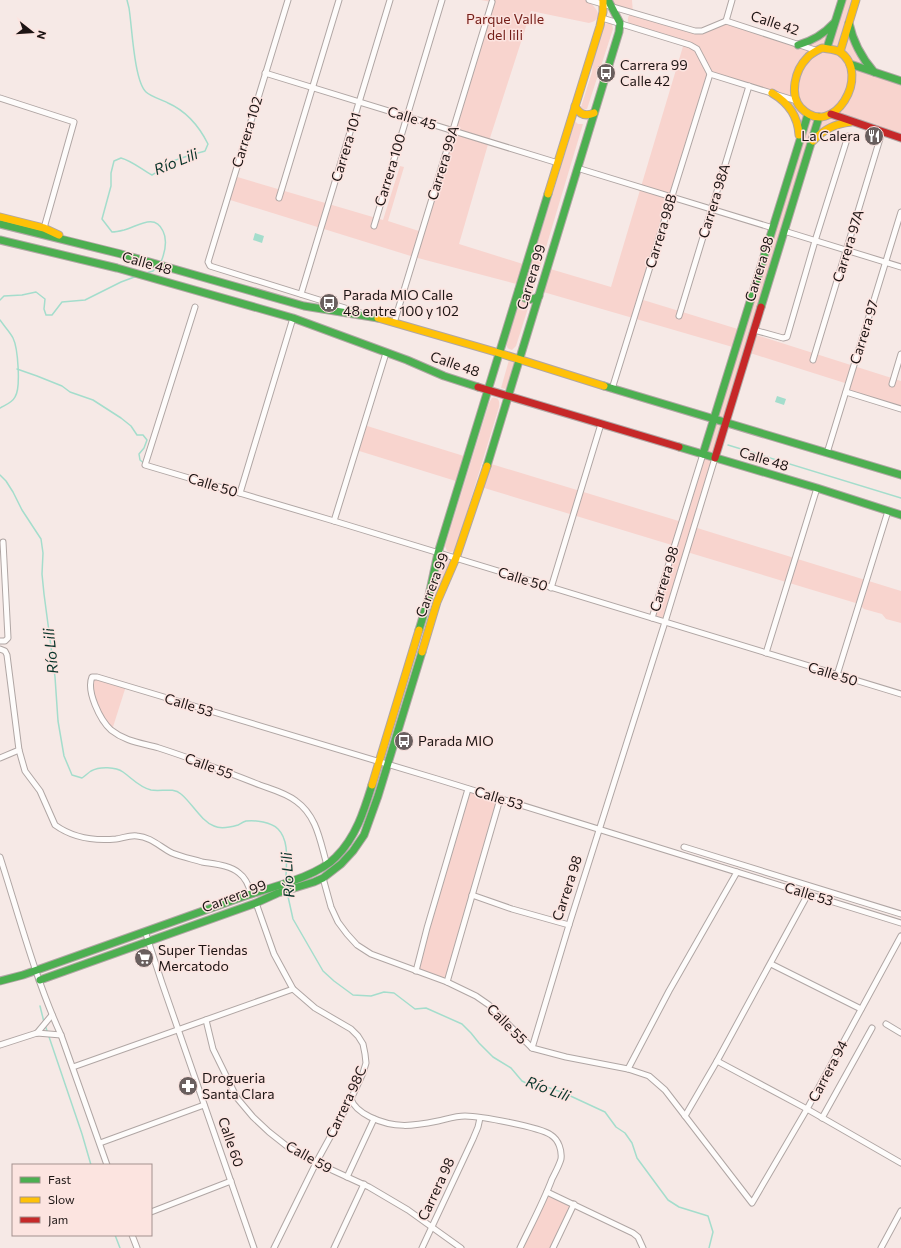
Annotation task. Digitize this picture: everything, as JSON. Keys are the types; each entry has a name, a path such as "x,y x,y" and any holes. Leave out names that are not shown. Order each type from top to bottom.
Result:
{"street":[{"name":"Carrera 102","path":"208,264 288,0"},
{"path":"279,198 339,0"},
{"name":"Carrera 101","path":"301,294 390,0"},
{"name":"Carrera 100","path":"374,226 442,0"},
{"path":"589,0 606,2 695,31 702,31 726,21 732,0"},
{"path":"827,48 842,0"},
{"path":"840,52 856,0"},
{"name":"Carrera 99A","path":"394,323 492,2"},
{"path":"606,2 620,23"},
{"name":"Carrera 99","path":"36,970 310,874 327,865 341,852 356,831 379,762 428,600 438,553 606,2"},
{"path":"602,18 690,45 697,49 710,74 797,101"},
{"name":"Calle 42","path":"726,21 815,50"},
{"path":"798,45 819,37 835,21"},
{"name":"Carrera 99","path":"40,980 323,878 341,864 358,845 364,835 378,796 437,602 456,558 480,487 619,32 620,23"},
{"path":"849,23 851,34 857,49 866,64 874,72"},
{"path":"827,48 836,50 844,55 850,64 852,81 851,89 843,104 831,114 819,117 808,114 803,110 797,101 795,89 796,76 804,60 815,50 827,48"},
{"path":"850,64 901,81"},
{"name":"Calle 45","path":"265,73 558,162"},
{"name":"Carrera 98B","path":"612,389 710,74"},
{"name":"Carrera 98A","path":"679,316 749,86"},
{"path":"772,93 789,105 795,114 800,134 798,144"},
{"path":"0,98 74,122 44,228"},
{"path":"575,106 579,113 583,115 591,115 594,113"},
{"name":"Carrera 98","path":"652,618 808,114"},
{"path":"831,114 901,138"},
{"name":"Carrera 98","path":"532,1048 568,925 665,622 819,117"},
{"path":"812,142 826,129 839,124 853,122"},
{"name":"Carrera 97A","path":"814,360 882,132"},
{"path":"754,330 787,337 848,136"},
{"path":"577,168 773,228"},
{"name":"Carrera 97","path":"827,453 901,212"},
{"path":"0,217 44,228 78,243"},
{"name":"Calle 48","path":"0,224 78,243 304,306 382,319"},
{"path":"784,231 901,267"},
{"name":"Calle 48","path":"0,240 75,258 294,318 444,376 817,488 901,515"},
{"name":"Calle 48","path":"208,264 394,323 499,353 612,389 901,475"},
{"path":"519,289 522,297 526,300 532,300 539,296"},
{"name":"Calle 50","path":"195,308 145,465 901,694"},
{"path":"240,493 294,318"},
{"path":"334,521 386,353"},
{"path":"892,384 901,354"},
{"path":"846,392 901,409"},
{"path":"551,588 601,424"},
{"path":"766,653 817,488"},
{"path":"837,675 888,511"},
{"path":"0,641 5,641 8,638 3,582 4,542"},
{"path":"0,649 5,651 7,655 19,750 25,771 40,791 55,825 60,829 82,838 116,839 135,835 143,836 155,841 171,852 184,857 225,867 238,872 248,884 251,894"},
{"name":"Calle 55","path":"97,677 92,677 91,685 94,703 98,712 112,730 129,740 171,752 251,781 296,800 307,811 316,825 327,865"},
{"name":"Calle 53","path":"97,677 387,764 901,923"},
{"path":"0,758 19,750"},
{"path":"416,971 427,928 468,789"},
{"path":"446,982 500,799"},
{"name":"Calle 53","path":"684,847 901,914"},
{"path":"0,857 36,970 108,1164"},
{"path":"628,1069 669,991 737,872"},
{"name":"Calle 55","path":"323,878 331,907 338,922 357,945 372,954 446,982 476,996 489,1005 532,1048 566,1057 628,1069 649,1076 665,1090 752,1204"},
{"path":"472,894 512,909 568,925"},
{"path":"685,1116 771,964 808,894"},
{"path":"73,1067 293,989 274,954 256,903"},
{"name":"Calle 60","path":"145,931 254,1248"},
{"name":"Carrera 94","path":"752,1204 808,1109 901,936"},
{"path":"771,964 861,1009"},
{"path":"0,982 36,970"},
{"name":"Carrera 98C","path":"274,1248 317,1161 351,1099 364,1072 366,1063 363,1044 358,1036 351,1030 315,1008 293,989"},
{"path":"37,1033 52,1015"},
{"name":"Calle 59","path":"206,1020 213,1049 237,1098 253,1117 269,1132 288,1147 332,1170 364,1184 408,1210 461,1248"},
{"path":"886,1024 901,1033"},
{"path":"822,1118 872,1028"},
{"path":"0,1045 37,1033 61,1035"},
{"path":"717,1061 808,1109 901,1163"},
{"path":"351,1099 352,1104 356,1108 374,1118 394,1125 418,1125 464,1116 519,1125 547,1132 553,1136 558,1142 561,1150 561,1159 520,1248"},
{"path":"100,1143 204,1105"},
{"path":"346,1176 374,1118"},
{"name":"Carrera 98","path":"422,1248 474,1139 480,1118"},
{"path":"152,1212 231,1181"},
{"path":"334,1248 364,1184"},
{"path":"547,1192 632,1233 638,1237 641,1246"},
{"path":"553,1248 574,1204"},
{"path":"881,1248 901,1211"},
{"path":"132,1236 137,1248"}],"green space":[{"name":"Parque Valle del lili","path":"481,0 587,0 598,12 597,18 589,23 531,11 489,141 459,244 526,265 520,285 414,257 227,199 234,176 383,220 400,166 404,167 388,221 422,232 491,2"},
{"path":"608,0 632,0 633,14 695,31 726,21 798,45 831,27 842,0 856,0 851,34 874,72 901,81 901,138 843,123 812,141 753,334 901,381 901,409 846,392 848,384 747,352 694,527 901,591 901,623 886,619 882,614 864,609 859,604 687,552 665,622 652,618 675,546 481,487 488,463 682,522 736,348 540,291 547,268 611,287 684,43 630,25 628,19 631,13 610,6","holes":["710,74 781,98 798,123 798,144 741,330 640,299"]},
{"path":"610,22 613,29 587,109 583,110 581,107 592,72 593,60 604,25"},
{"path":"575,121 578,124 583,124 532,294 531,296 526,297 523,291"},
{"path":"521,302 525,302 528,308 516,346 512,350 508,348 507,343 518,305"},
{"path":"509,360 514,362 506,389 501,388"},
{"path":"492,398 496,398 498,400 499,407 456,548 452,552 448,552 445,546 489,403"},
{"path":"364,425 467,457 459,482 356,450"},
{"path":"444,558 449,559 450,562 434,598 441,561"},
{"path":"92,677 126,686 112,730 94,703"},
{"path":"468,789 500,799 447,982 416,971"},
{"path":"547,1192 574,1204 553,1248 520,1248"}],"shaded area":[{"path":"255,233 264,236 262,243 253,240"},
{"path":"777,396 786,399 784,405 775,402"}],"waterway":[{"name":"Río Lili","path":"127,0 136,65 142,86 146,92 181,110 196,125 208,144 205,151 169,163 152,175 125,159 121,158 114,161 111,173 111,186 102,219 112,232 124,230 146,222 156,223 160,226 165,235 165,250 161,262"},
{"name":"Río Lili","path":"146,273 153,271 158,266"},
{"name":"Río Lili","path":"0,300 4,296 22,295 36,292 45,299 44,309 46,315 52,315 62,302 85,300 121,282 137,276"},
{"name":"Río Lili","path":"0,320 12,336 15,343 18,377 17,392 14,399 0,408"},
{"path":"17,369 62,386 70,392 93,400 121,418 131,426 137,435 143,435 147,440 144,448 139,454 140,460 145,464"},
{"path":"728,445 901,498"},
{"name":"Río Lili","path":"0,475 6,481 22,510 41,539 43,553 42,574 55,677 58,721 64,756 72,775 82,778 95,769 108,768 120,770 147,789 171,790 178,792 209,824 216,827 222,828 238,825 246,821 259,821 271,825 278,829 282,834 286,846 286,879"},
{"name":"Río Lili","path":"287,892 293,919 323,971 334,981 353,995 371,996 384,992 394,993 415,1009 426,1008 462,1024 493,1057 511,1068 522,1081 532,1086 544,1086 564,1093 605,1112 616,1127 625,1133 632,1143 637,1158 668,1200 679,1207 708,1216 713,1232 709,1248"},
{"path":"40,1006 44,1022"},
{"path":"45,1025 91,1164"},
{"path":"115,1236 120,1248"}],"traffic: fast":[{"path":"487,466 619,32 620,23 608,0"},
{"path":"827,48 842,0"},
{"path":"798,45 818,37 834,23"},
{"path":"849,23 858,49 874,72"},
{"path":"850,64 901,81"},
{"path":"703,454 808,114"},
{"path":"761,307 819,117"},
{"path":"419,630 428,600 438,553 548,194"},
{"path":"0,224 121,254 304,306 378,318"},
{"path":"0,240 117,268 293,318 407,360 444,376 478,387"},
{"path":"519,290 522,296 527,299 533,299 539,296"},
{"path":"604,386 901,475"},
{"path":"679,447 817,488 901,515"},
{"path":"40,980 256,903 278,893 314,882 323,878 341,864 353,851 364,835 378,796 422,652"},
{"path":"0,981 23,975 245,896 294,881 318,870 336,857 349,841 362,814 372,785"}],"traffic: slow":[{"path":"548,194 600,26 603,12 603,0"},
{"path":"840,52 856,0"},
{"path":"822,48 840,52 849,62 852,75 850,88 844,101 836,111 825,116 813,116 801,108 797,103 794,90 799,69 810,55 822,48"},
{"path":"772,93 783,101 792,111 797,122 799,135"},
{"path":"575,106 578,111 585,115 594,113"},
{"path":"813,141 821,133 830,128 851,122"},
{"path":"0,217 44,228 59,235"},
{"path":"378,318 499,353 604,386"},
{"path":"422,652 437,602 456,558 487,466"},
{"path":"372,785 419,630"}],"traffic: jam":[{"path":"831,114 901,138"},
{"path":"715,458 761,307"},
{"path":"478,387 679,447"}],"place":[{"name":"Carrera 99 Calle 42","path":"606,73"},
{"name":"La Calera","path":"874,136"},
{"name":"Parada MIO Calle 48 entre 100 y 102","path":"329,303"},
{"name":"Parada MIO","path":"404,741"},
{"name":"Super Tiendas Mercatodo","path":"144,958"},
{"name":"Drogueria Santa Clara","path":"188,1086"}]}
